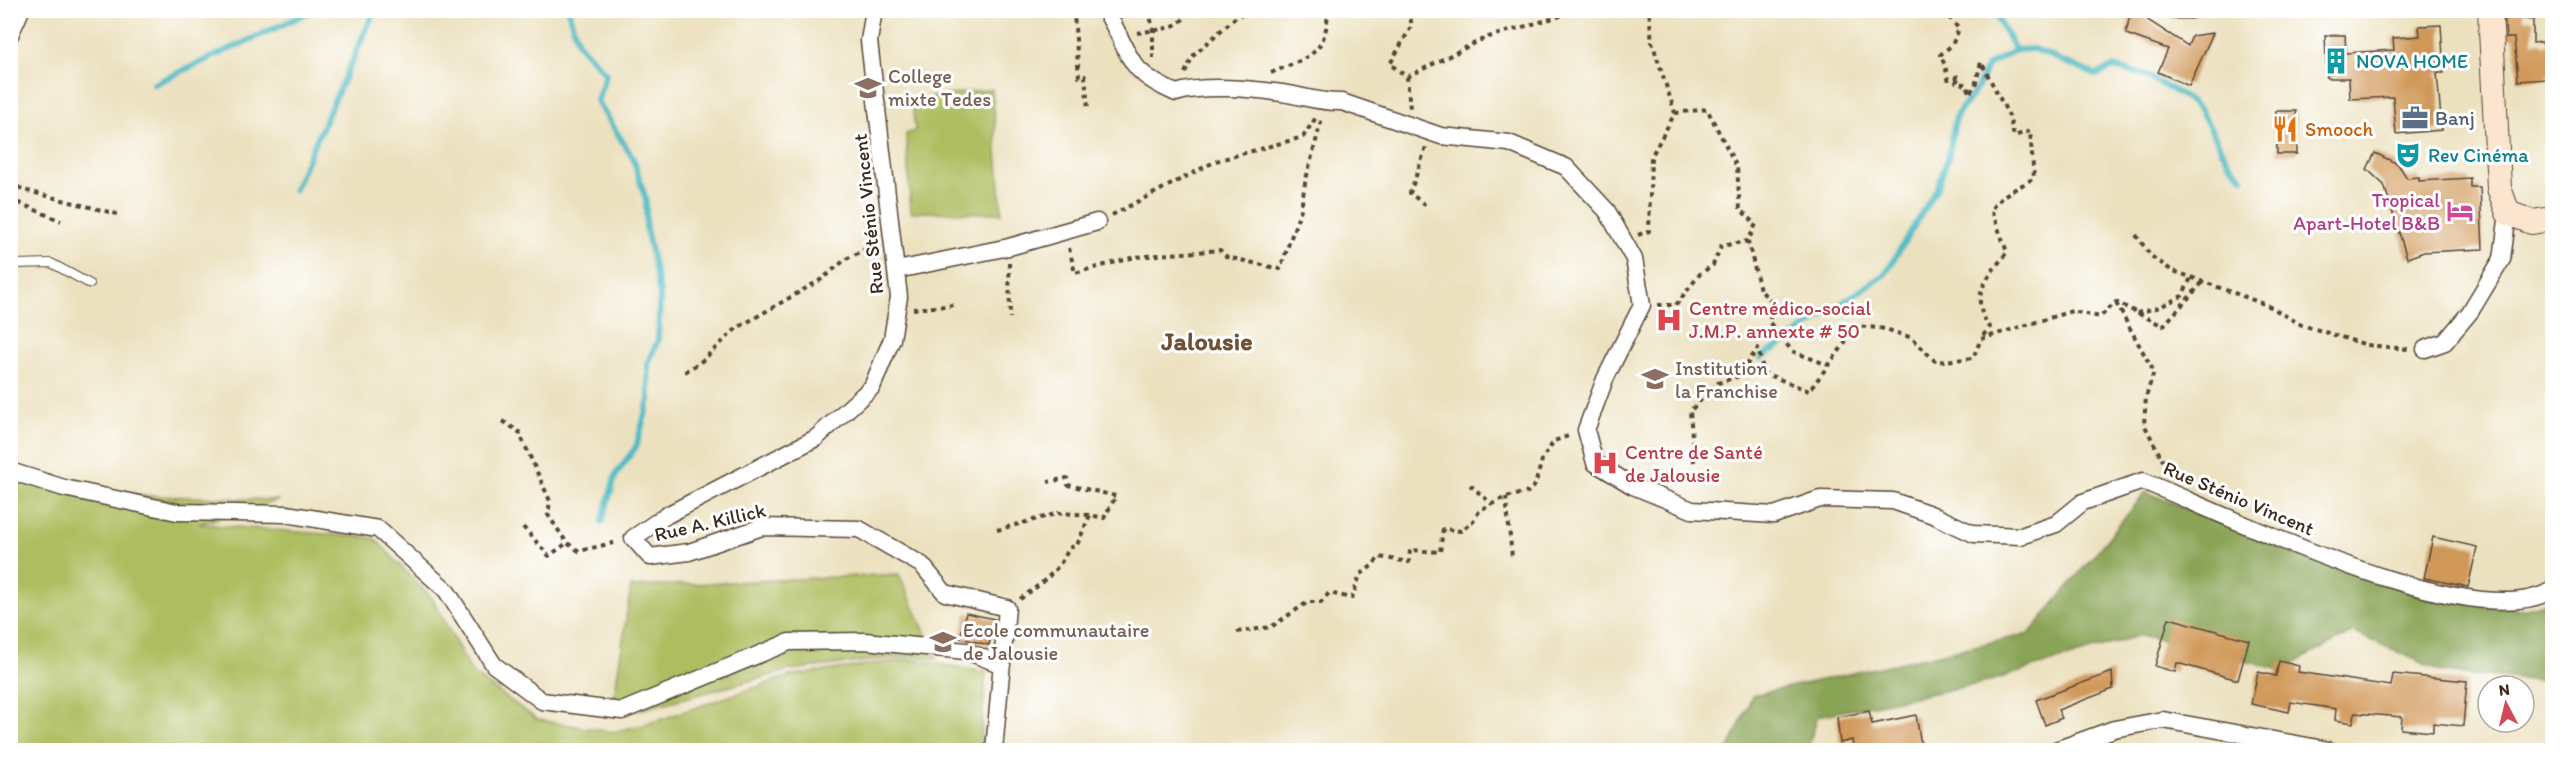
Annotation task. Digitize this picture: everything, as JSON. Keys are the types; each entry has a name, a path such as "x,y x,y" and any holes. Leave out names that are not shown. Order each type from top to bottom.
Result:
{"main road":[{"path":"2490,10 2499,188 2508,213 2542,220"}],"street":[{"path":"10,35 21,10"},
{"name":"Rue Sténio Vincent","path":"633,538 667,515 816,438 872,387 892,339 899,297 869,41 874,10"},
{"path":"1105,10 1138,71 1153,83 1176,93 1192,87 1282,93 1326,103 1342,102 1441,136 1509,143 1566,167 1607,211 1634,259 1642,305 1605,379 1586,430"},
{"path":"2175,11 2192,10"},
{"path":"2426,349 2445,342 2470,312 2502,259 2508,213"},
{"path":"897,270 1009,247 1097,222"},
{"name":"Rue Sténio Vincent","path":"1586,430 1595,463 1633,486 1692,510 1774,515 1820,499 1893,501 1933,515 1974,534 2021,536 2056,524 2083,502 2143,481 2293,545 2377,576 2440,593 2496,602 2542,597 2553,590"},
{"path":"10,471 64,488 177,512 286,514 378,529 446,590 494,665 542,701 622,711 789,642 864,641 966,651 1002,665"},
{"name":"Rue A. Killick","path":"633,538 651,557 689,552 762,527 859,529 922,565 945,593 1007,608"},
{"path":"994,750 1007,608"},
{"path":"2056,750 2114,729 2163,720 2329,750"}],"lane":[{"path":"10,261 17,264 51,263 90,284"}],"path":[{"path":"1087,10 1074,15 1079,77 1085,76 1088,109"},
{"path":"1149,10 1153,30 1153,83"},
{"path":"1118,37 1172,27 1184,22 1190,10"},
{"path":"1176,93 1193,56 1237,16 1255,10"},
{"path":"1270,73 1305,58 1322,45 1328,30 1328,10"},
{"path":"1408,10 1412,25 1390,64 1407,77 1412,126"},
{"path":"1407,77 1485,38 1581,10"},
{"path":"1623,241 1649,231 1651,157 1675,113 1653,42 1649,10"},
{"path":"1694,462 1689,411 1718,382 1739,376 1758,348 1764,373 1809,391 1858,326 1886,329 1912,338 1935,362 1973,358 1981,339 1990,327 1981,315 1981,285 2007,252 1991,209 2003,196 2034,178 2030,131 2014,136 2009,116 1981,62 1975,86 1969,94 1967,85 1956,82 1960,76 1948,79 1946,66 1940,55 1952,45 1959,29 1943,10"},
{"path":"1097,222 1216,160 1303,137 1326,103"},
{"path":"1065,232 1075,273 1135,257 1220,250 1227,257 1280,269 1301,209 1305,183 1326,103"},
{"path":"1675,113 1707,109 1737,167 1740,209 1756,224 1748,241 1760,290 1773,303 1769,322 1792,351 1828,365"},
{"path":"1425,205 1410,193 1431,132"},
{"path":"10,183 24,190 117,214"},
{"path":"10,199 61,221"},
{"path":"2136,235 2151,256 2171,270 2267,306 2302,326 2367,345 2395,349 2426,349"},
{"path":"685,372 703,360 737,328 822,279 846,259 893,236"},
{"path":"1642,305 1676,305 1700,274 1713,265 1721,246 1748,241"},
{"path":"1009,247 1010,318"},
{"path":"2137,313 2160,307 2182,296 2191,278"},
{"path":"2116,302 2163,326 2203,282"},
{"path":"1981,339 2072,311 2100,317 2116,302"},
{"path":"2116,302 2154,372 2146,397 2144,424 2163,461"},
{"path":"897,310 955,305"},
{"path":"503,421 519,432 550,501 548,515 567,543 579,550 633,538"},
{"path":"1237,632 1271,627 1308,602 1321,602 1329,593 1352,598 1360,575 1379,558 1409,562 1410,550 1440,552 1443,529 1461,531 1473,521 1480,510 1506,497 1528,492 1535,485 1542,459 1554,441 1586,430"},
{"path":"998,530 1059,513 1104,518 1116,496 1068,485 1067,478 1048,482"},
{"path":"1470,485 1492,504"},
{"path":"1506,497 1512,557"},
{"path":"1007,608 1044,582 1063,562 1070,548 1077,545 1090,515"},
{"path":"523,527 549,556 567,543"}],"green space":[{"path":"992,89 1002,213 911,212 906,134 915,131 912,100"},
{"path":"11,475 61,493 279,500 199,524 374,538 432,598 472,673 538,720 613,732 647,724 789,676 910,659 986,672 980,750 11,750"},
{"path":"2146,492 2289,552 2434,600 2522,609 2552,601 2552,682 2536,681 2536,674 2476,675 2443,672 2353,632 2281,670 2141,635 1983,683 1818,716 1807,750 1728,750 1753,695 2029,634"},
{"path":"899,574 937,659 909,656 791,670 636,711 613,704 631,587"}],"building":[{"path":"2504,10 2523,10 2524,19 2533,20 2533,43 2553,44 2553,76 2546,76 2547,79 2518,81 2514,38 2506,38"},
{"path":"2138,11 2149,21 2188,46 2192,36 2213,33 2189,86 2158,72 2168,49 2126,34 2130,14 2135,16"},
{"path":"2441,25 2444,73 2437,73 2442,130 2396,134 2393,97 2350,99 2349,78 2327,78 2325,35 2345,35 2346,53 2394,50 2393,38 2420,36 2419,26"},
{"path":"2276,111 2296,111 2297,154 2277,154"},
{"path":"2375,153 2398,164 2407,178 2419,177 2419,181 2470,178 2470,187 2480,187 2483,249 2424,252 2407,258 2384,185 2367,169"},
{"path":"2433,537 2477,547 2468,587 2424,578"},
{"path":"966,613 995,619 989,645 960,638"},
{"path":"2169,618 2249,640 2238,680 2177,663 2175,672 2155,666"},
{"path":"2279,661 2299,666 2298,672 2391,686 2393,674 2467,681 2463,726 2433,723 2433,732 2401,729 2402,717 2355,713 2353,723 2335,720 2336,709 2291,702 2289,712 2251,704 2258,672 2276,676"},
{"path":"2112,672 2113,689 2058,710 2062,718 2045,725 2036,700"},
{"path":"1869,711 1872,724 1916,715 1922,750 1854,750 1852,740 1840,743 1837,717"}],"waterway":[{"path":"154,84 314,10"},
{"path":"294,190 375,10"},
{"path":"568,10 578,43 606,74 597,101 633,158 646,200 646,228 660,294 658,340 648,364 649,400 636,447 616,474 602,522"},
{"path":"1998,10 1998,19 2015,50 2034,49 2096,75 2113,67 2145,75 2183,96 2201,111 2229,163 2243,178"},
{"path":"1761,358 1885,274 1937,188 1948,158 1956,116 1978,87 1987,66 2015,50"}],"place":[{"name":"NOVA HOME","path":"2336,61"},
{"name":"College mixte Tedes","path":"868,88"},
{"name":"Banj","path":"2415,118"},
{"name":"Smooch","path":"2285,129"},
{"name":"Rev Cinéma","path":"2408,155"},
{"name":"Tropical Apart-Hotel B&B","path":"2460,211"},
{"name":"Centre médico-social J.M.P. annexte # 50","path":"1669,320"},
{"name":"Institution la Franchise","path":"1655,379"},
{"name":"Centre de Santé de Jalousie","path":"1605,463"},
{"name":"Ecole communautaire de Jalousie","path":"943,642"}],"district":[{"name":"Jalousie","path":"1207,341"}]}
